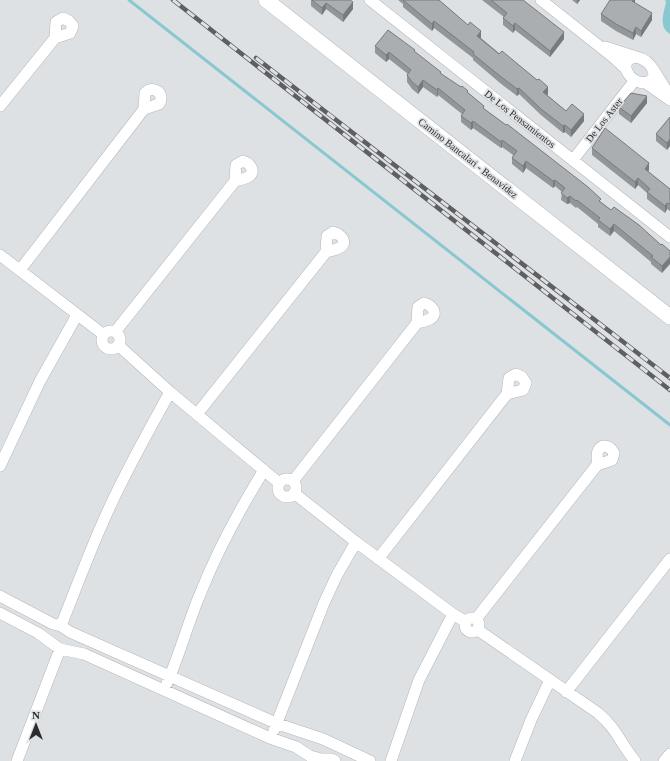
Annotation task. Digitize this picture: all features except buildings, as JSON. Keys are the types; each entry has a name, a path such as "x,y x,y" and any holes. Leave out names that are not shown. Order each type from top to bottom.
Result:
{"main road":[{"name":"Camino Bancalari - Benavídez","path":"266,0 670,317"}],"street":[{"name":"De Los Pensamientos","path":"370,0 670,237"},
{"path":"541,0 626,69"},
{"path":"0,106 55,38"},
{"path":"597,45 646,61 652,67 670,96"},
{"path":"636,57 627,61 626,69 628,75 640,81 670,101"},
{"path":"640,81 654,77 652,67"},
{"name":"De Los Aster","path":"573,160 640,81"},
{"path":"20,270 144,109"},
{"path":"115,332 234,181"},
{"path":"197,414 326,252"},
{"path":"0,255 104,335"},
{"path":"0,466 40,381 77,315"},
{"path":"293,481 417,323"},
{"path":"115,332 110,331 104,335 102,340 106,347 111,349 118,345"},
{"path":"115,332 119,338 118,345"},
{"path":"118,345 170,392 279,483 279,490 282,494 287,496 294,493"},
{"path":"17,761 64,650 71,646 61,627 82,570 130,466 170,392"},
{"path":"378,559 507,394"},
{"path":"473,624 597,465"},
{"path":"164,690 170,678 189,622 212,564 245,501 264,470"},
{"path":"279,483 286,479 293,481"},
{"path":"293,481 295,486 294,493"},
{"path":"294,493 378,559 453,614 473,624 566,692 598,713 608,721 621,739 628,756 635,761"},
{"path":"270,738 278,724 312,630 324,603 356,542"},
{"path":"566,692 670,558"},
{"path":"0,596 61,627 170,678 278,724 323,739 370,761"},
{"path":"0,613 46,638 64,650 84,654 307,756 333,760 335,745"},
{"path":"391,761 419,680 453,614"},
{"path":"46,638 45,632 47,628 61,627"},
{"path":"515,761 531,720 550,680"},
{"path":"307,756 306,740 311,736"},
{"path":"664,761 670,754"}],"water":[{"path":"665,0 670,0 670,34 666,31 663,23"}],"waterway":[{"path":"129,0 670,425"}],"railway":[{"path":"173,0 670,390"},
{"path":"256,58 670,378"}]}
